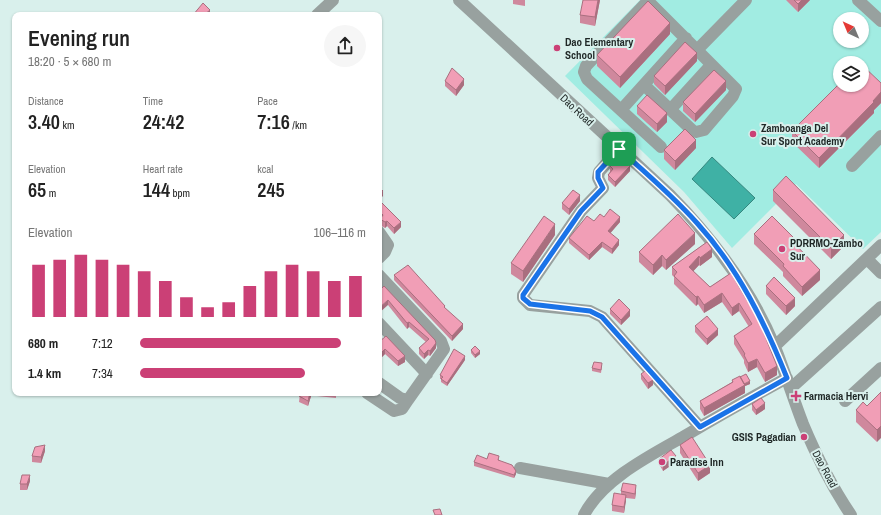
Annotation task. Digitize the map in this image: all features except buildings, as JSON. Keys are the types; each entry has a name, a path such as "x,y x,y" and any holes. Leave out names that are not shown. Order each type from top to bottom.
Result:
{"street":[{"path":"319,12 333,0"},
{"name":"Dao Road","path":"459,0 698,223 720,250 750,297 775,346 803,423 816,451 851,515"},
{"path":"697,50 746,0"},
{"path":"858,0 881,21"},
{"path":"644,85 696,132 704,130 736,92 733,85 711,65 652,5 645,4 586,66 584,72 588,79 661,147"},
{"path":"621,110 686,38"},
{"path":"670,110 711,65"},
{"path":"852,166 881,136"},
{"path":"619,149 598,172 598,178 603,188 581,211 523,295 523,298 530,304 590,311 602,317 700,427"},
{"path":"382,236 388,245 382,255"},
{"path":"775,346 881,245"},
{"path":"867,259 881,273"},
{"path":"372,396 394,411 402,409 442,354 444,345 382,278"},
{"path":"584,515 595,496 610,484 650,456 700,427 789,383 881,307"},
{"path":"382,326 427,374"},
{"path":"845,401 881,368"},
{"path":"382,385 400,398 408,400"},
{"path":"520,468 610,484"}],"shaded area":[{"name":"Zamboanga Del Sur Sport Academy","path":"640,0 881,0 881,232 863,249 796,184 732,248 684,192 565,76"},
{"path":"712,157 755,198 734,219 692,179"}],"place":[{"name":"Dao Elementary School","path":"557,48"},
{"name":"Zamboanga Del Sur Sport Academy","path":"753,134"},
{"name":"PDRRMO-Zambo Sur","path":"782,249"},
{"name":"Farmacia Hervi","path":"796,396"},
{"name":"GSIS Pagadian","path":"804,437"},
{"name":"Paradise Inn","path":"662,462"}],"route":[{"path":"619,149 670,195 698,223 720,250 750,297 763,321 775,346 787,378 700,427 602,317 590,311 530,304 524,301 523,298 523,295 581,211 603,188 603,185 598,178 598,172 619,149"}]}
